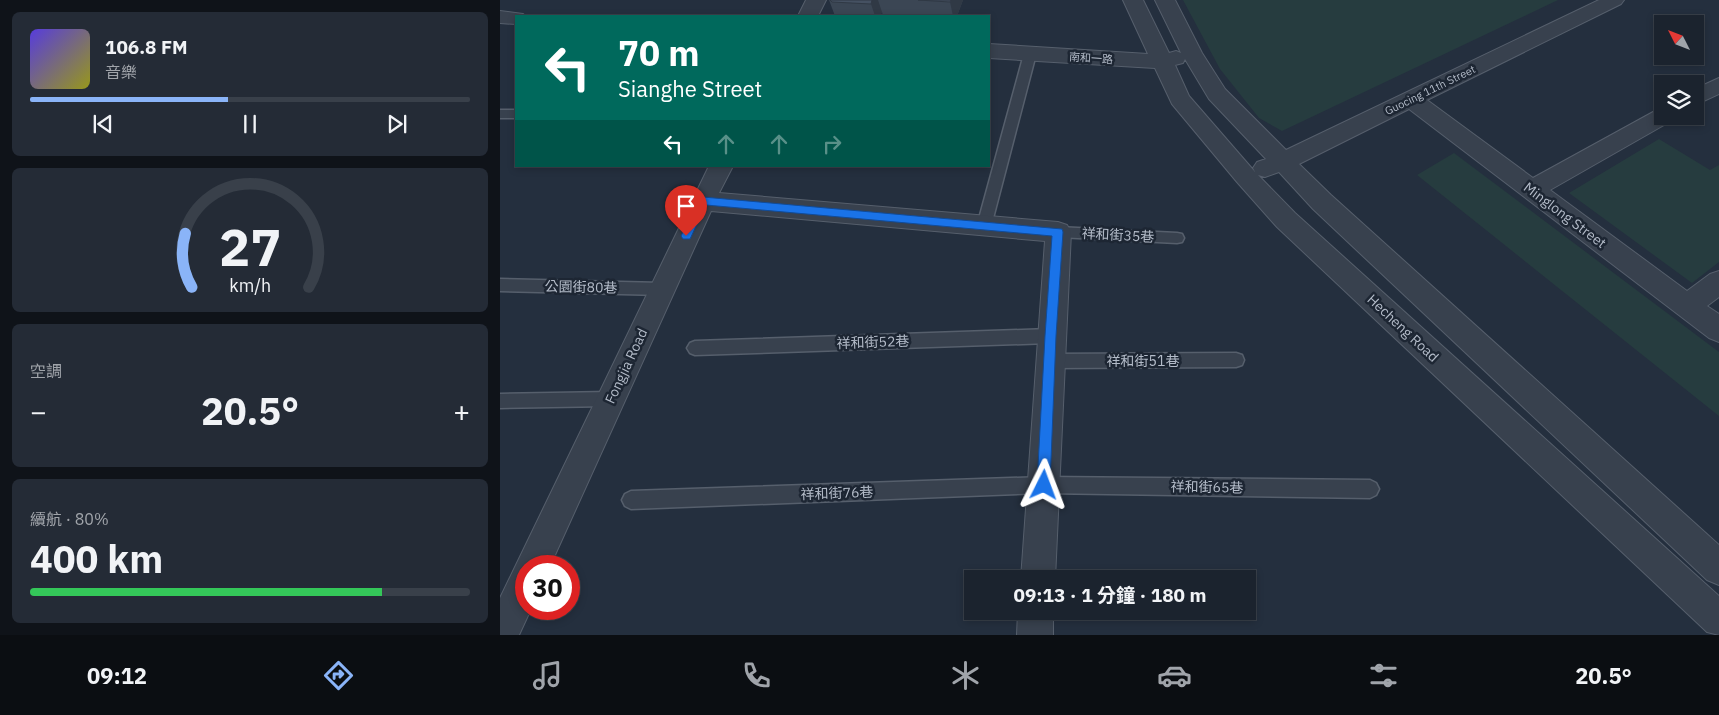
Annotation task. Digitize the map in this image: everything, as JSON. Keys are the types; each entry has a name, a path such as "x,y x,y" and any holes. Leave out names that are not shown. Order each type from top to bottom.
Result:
{"street":[{"path":"500,7 505,0"},
{"path":"808,15 816,0"},
{"name":"Hecheng Road","path":"1133,0 1180,99 1245,176 1286,220 1719,620"},
{"path":"1165,0 1192,53 1218,94 1282,162 1336,215 1719,568"},
{"name":"Guocing 11th Street","path":"1245,176 1282,162 1614,0"},
{"path":"500,17 515,18"},
{"name":"南和一路","path":"990,51 1163,62 1192,53"},
{"path":"1704,93 1719,85"},
{"name":"Minglong Street","path":"1411,99 1719,330"},
{"path":"1532,190 1654,121"},
{"name":"Fongjia Road","path":"538,555 720,167"},
{"path":"703,201 1058,232 1039,570"},
{"path":"1687,306 1719,282"},
{"path":"501,635 515,604"},
{"path":"1035,635 1036,620"}],"lane":[{"path":"984,226 1030,54"},
{"path":"500,114 515,114"},
{"name":"祥和街35巷","path":"1058,232 1177,238"},
{"name":"公園街80巷","path":"500,285 662,289"},
{"name":"祥和街52巷","path":"695,348 1050,349"},
{"name":"祥和街51巷","path":"1050,349 1236,360"},
{"path":"500,401 610,399"},
{"name":"祥和街65巷","path":"1044,485 1370,489"},
{"name":"祥和街76巷","path":"631,500 1044,485"}],"green space":[{"path":"1183,0 1558,0 1282,131 1259,118 1220,69"},
{"path":"1659,139 1710,170 1719,165 1719,262 1692,283 1569,193"},
{"path":"1454,153 1719,352 1719,416 1417,175"}],"building":[{"path":"830,0 872,0 871,4 832,2"},
{"path":"918,0 951,0 950,2"}],"route":[{"path":"686,236 703,201 1058,232 1050,336 1044,485"}]}
